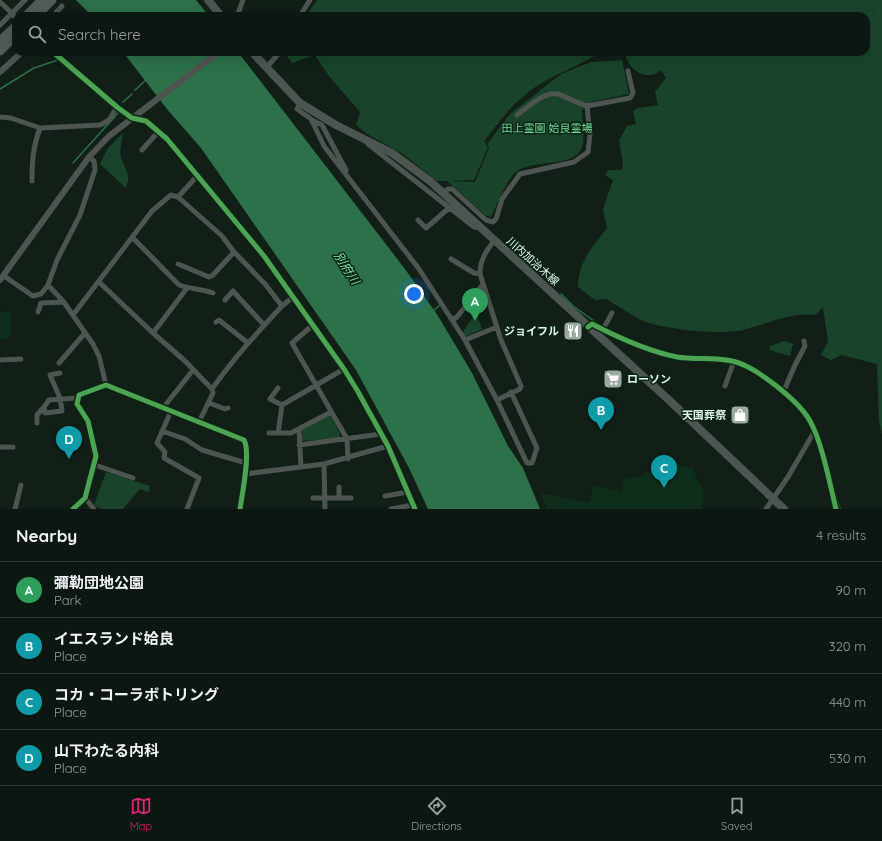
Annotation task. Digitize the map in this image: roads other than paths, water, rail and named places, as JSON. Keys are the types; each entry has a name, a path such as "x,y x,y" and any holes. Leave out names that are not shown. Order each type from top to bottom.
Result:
{"highway":[{"path":"31,12 45,2"},
{"path":"39,12 45,2"},
{"path":"0,41 12,30"},
{"path":"0,51 12,39"}],"main road":[{"path":"208,0 218,12"},
{"name":"川内加治木線","path":"256,56 300,103 407,162 482,228 494,241 670,401 784,509"}],"street":[{"path":"14,12 25,0"},
{"path":"238,12 243,0"},
{"path":"302,12 310,0"},
{"path":"0,2 12,14 0,25"},
{"path":"56,12 62,6"},
{"path":"0,72 18,56"},
{"path":"58,56 117,107 132,118 146,121 158,131 198,175 264,256 344,369 388,446 414,507 391,509"},
{"path":"89,157 94,161 95,170 80,215 57,260 48,285 41,294 32,296 2,278 89,157 109,136 214,56"},
{"path":"266,68 276,56"},
{"path":"517,115 539,98 552,94 560,94 571,101 587,106 630,98 633,93 628,71"},
{"path":"300,103 297,109 322,125 349,175 357,185"},
{"path":"443,193 448,189 452,189 486,220 493,222 496,219 502,199 520,174 574,162 588,152 590,135 587,106"},
{"path":"0,117 11,118 40,128 100,125 109,120 117,107"},
{"path":"311,119 324,146 419,269 465,340 497,400 527,463 532,462 537,448 511,392"},
{"path":"32,181 32,155 40,128"},
{"path":"142,150 158,131"},
{"path":"367,140 367,143 370,146 449,208 474,227 482,228"},
{"path":"178,197 198,175"},
{"path":"73,315 133,238 152,211 171,195 178,197 222,236 234,252 265,284 282,306"},
{"path":"418,220 426,228 449,208"},
{"path":"133,238 175,282 187,288 204,290 213,293"},
{"path":"494,241 482,260 480,274 497,327 521,386 520,389 497,400"},
{"path":"178,264 208,277 213,274 234,252"},
{"path":"451,259 474,273 480,274"},
{"path":"99,282 152,333 186,361 212,389 213,394 199,422"},
{"path":"452,320 457,317 483,284"},
{"path":"48,285 64,302 99,356 106,385"},
{"path":"152,333 187,288"},
{"path":"225,300 233,291 264,325"},
{"path":"212,389 248,343 282,306 293,297"},
{"path":"38,312 41,303 64,302"},
{"path":"604,328 612,313"},
{"path":"216,322 219,320 248,343"},
{"path":"313,324 292,343 347,439 348,459"},
{"path":"588,327 592,324 604,328 634,344 665,354 689,359 734,361 755,370 784,391 810,421 836,509"},
{"path":"465,340 497,327"},
{"path":"59,363 85,333"},
{"path":"784,391 795,365 806,346 804,341"},
{"path":"0,360 21,359"},
{"path":"725,386 734,361"},
{"path":"282,405 344,369"},
{"path":"163,408 194,370"},
{"path":"44,406 45,413 62,411 60,398 50,375 60,373"},
{"path":"73,509 85,498 95,465 96,456 93,435 88,421 77,404 78,398 79,395 106,385 244,440 246,446 246,463 240,509"},
{"path":"278,388 270,399 282,405"},
{"path":"37,423 37,415 49,400 60,398 78,398"},
{"path":"209,403 225,409 228,408"},
{"path":"278,434 282,405"},
{"path":"170,411 157,443 165,452 164,458 199,478 187,509"},
{"path":"269,433 287,434 331,412"},
{"path":"299,429 301,467"},
{"path":"162,431 186,439 202,450 246,463"},
{"path":"766,509 772,498 788,477 814,432"},
{"path":"300,445 381,434"},
{"path":"245,474 324,464 348,459 361,453 388,446"},
{"path":"0,447 13,447"},
{"path":"324,464 325,509"},
{"path":"95,465 133,478"},
{"path":"15,509 21,485"},
{"path":"339,487 339,498"},
{"path":"385,496 408,492"},
{"path":"85,498 94,509"},
{"path":"313,498 351,498"}],"water":[{"path":"76,0 196,0 206,12 88,12"},
{"name":"別府川","path":"126,56 241,56 405,269 438,316 472,373 508,446 523,468 540,509 428,509 409,468 356,370 201,148 167,109"}],"waterway":[{"path":"0,89 34,68 58,60"},
{"path":"135,90 147,79"},
{"path":"123,102 132,94"},
{"path":"73,163 118,113"},
{"path":"561,294 573,306 601,326"},
{"path":"433,311 441,304"},
{"path":"717,357 740,360 760,371"},
{"path":"810,418 815,425"},
{"path":"832,482 840,509"}],"place":[{"name":"彌勒団地公園","path":"475,321"},
{"name":"ジョイフル","path":"573,331"},
{"name":"ローソン","path":"613,379"},
{"name":"天国葬祭","path":"740,415"},
{"name":"イエスランド姶良","path":"601,430"},
{"name":"山下わたる内科","path":"69,459"},
{"name":"コカ・コーラボトリング","path":"664,488"}],"park label":[{"name":"田上霊園 姶良霊場","path":"547,128"}]}
